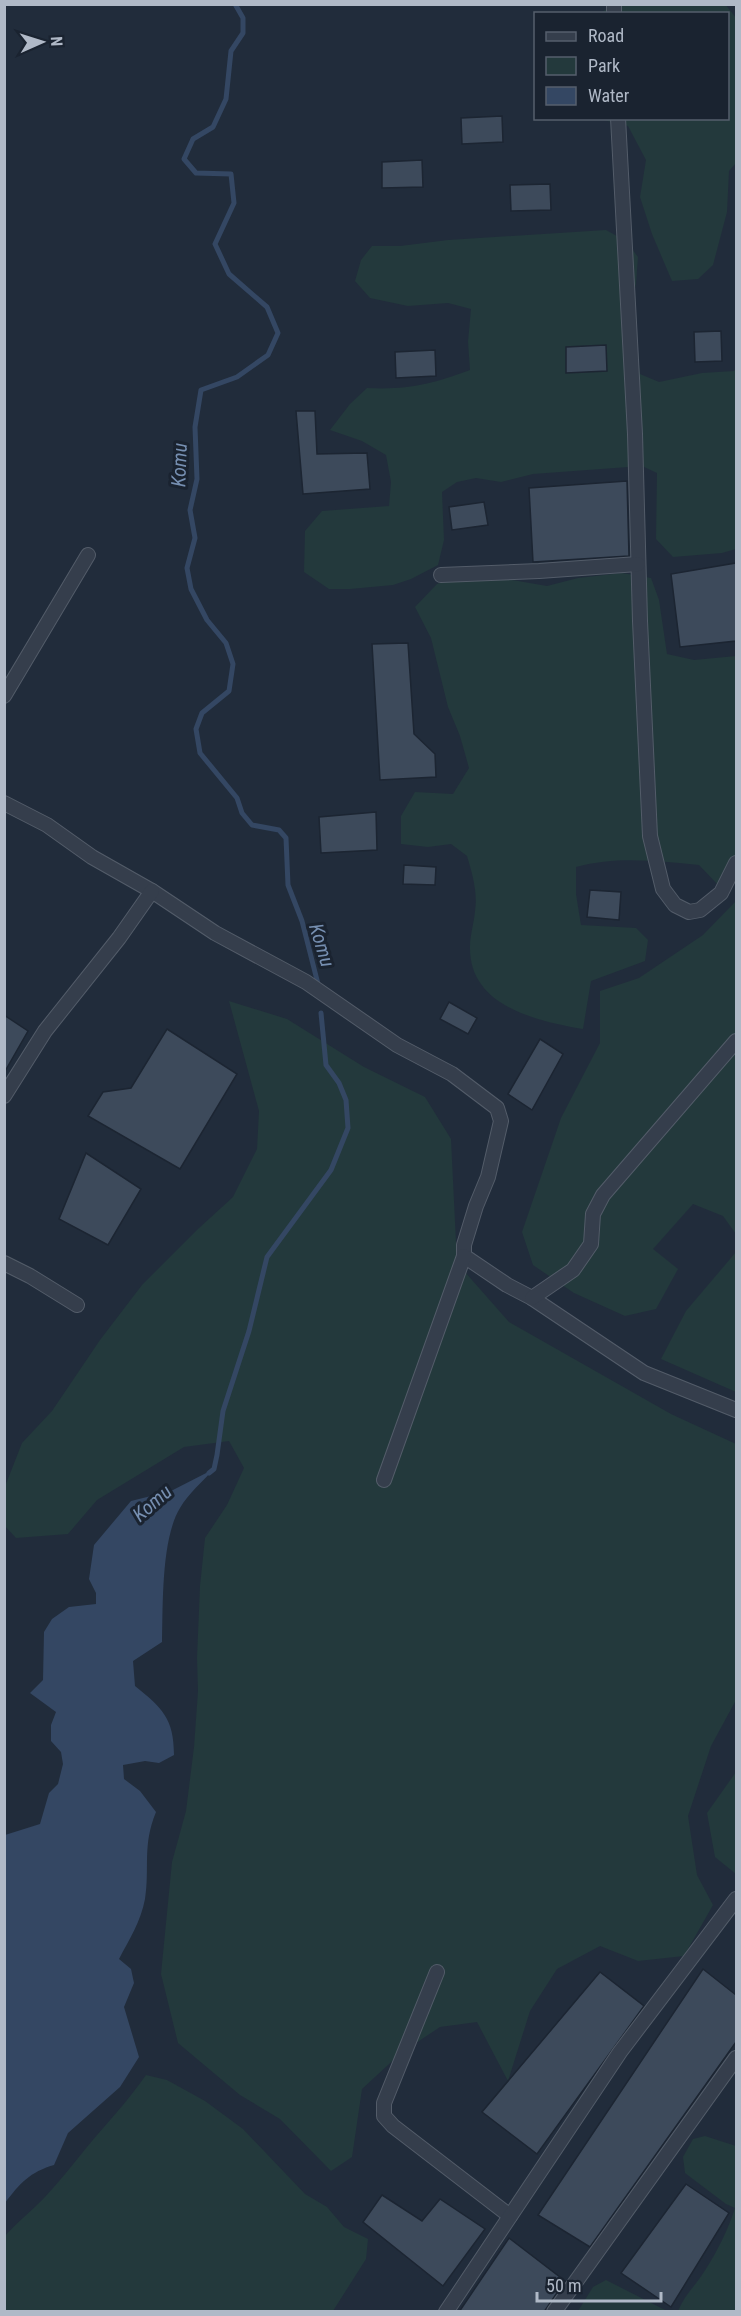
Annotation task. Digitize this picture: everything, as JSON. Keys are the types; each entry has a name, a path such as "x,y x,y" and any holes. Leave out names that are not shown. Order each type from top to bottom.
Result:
{"street":[{"path":"618,120 635,434 647,814 652,849 663,889 675,905 689,912 700,910 721,893 736,863"},
{"path":"4,696 88,555"},
{"path":"441,575 638,564"},
{"path":"4,803 47,825 92,857 152,891 215,933 306,982 397,1045 452,1074 497,1108 501,1121 488,1177 467,1235 464,1256 384,1480"},
{"path":"4,1096 45,1031 152,891"},
{"path":"532,1298 573,1270 591,1244 592,1214 611,1183 736,1041"},
{"path":"464,1256 507,1285 532,1298 644,1373 736,1410"},
{"path":"4,1263 77,1305"},
{"path":"446,2312 620,2052 736,1899"},
{"path":"437,1972 384,2103 384,2116 393,2127 510,2216"},
{"path":"554,2312 736,2058"}],"green space":[{"path":"725,4 736,18 736,163 729,171 727,212 713,265 698,279 672,281 652,234 640,197 646,160 628,126 603,120 729,120 729,12 602,12 614,5"},
{"path":"606,230 626,241 638,257 636,284 632,299 640,374 659,382 736,369 736,549 722,553 673,557 656,539 657,473 642,466 533,474 501,482 476,478 457,482 442,492 444,540 438,565 411,579 393,585 350,589 329,589 304,572 305,531 322,511 389,506 391,482 386,455 362,441 330,430 350,404 367,388 420,385 470,370 468,342 471,309 448,303 408,306 370,298 355,281 361,260 372,246 400,246 448,240"},
{"path":"622,573 651,578 659,600 667,654 694,660 736,656 736,881 720,887 699,865 668,862 622,860 576,867 576,894 581,925 636,928 648,940 645,961 591,981 583,1029 526,1015 493,997 481,984 473,967 470,942 476,897 467,856 451,844 428,847 401,844 401,816 415,792 453,794 469,768 460,736 448,707 431,638 415,607 437,584 457,576 490,576 547,586 578,578"},
{"path":"736,901 736,1234 723,1216 693,1204 653,1249 678,1269 656,1309 625,1316 574,1293 533,1265 522,1232 561,1118 600,1043 600,991 639,978 703,935"},
{"path":"229,1001 287,1019 364,1067 425,1097 451,1139 457,1263 509,1322 671,1414 736,1444 736,1700 711,1746 688,1816 697,1875 713,1905 684,1956 638,1961 600,1946 557,1969 530,2011 508,2081 477,2022 440,2027 401,2053 362,2089 352,2157 331,2171 280,2119 240,2095 178,2043 161,1974 172,1862 186,1811 194,1747 198,1691 200,1586 205,1538 227,1505 244,1468 229,1441 184,1447 97,1500 68,1534 16,1538 5,1526 4,1489 22,1443 52,1411 100,1340 142,1285 233,1197 257,1149 259,1111"},
{"path":"736,1252 736,1392 661,1359 686,1311"},
{"path":"736,1772 736,1874 715,1857 707,1813"},
{"path":"146,2075 167,2080 205,2101 243,2129 305,2194 327,2207 344,2227 368,2239 366,2259 333,2311 5,2311 5,2236 56,2185"},
{"path":"705,2136 736,2146 736,2311 678,2311 713,2257 726,2233 735,2208 726,2204 685,2173 683,2157 693,2139"},
{"path":"606,2280 667,2311 578,2311 593,2287"}],"water":[{"path":"214,1469 180,1508 169,1537 164,1574 162,1642 133,1661 135,1686 159,1708 169,1723 174,1755 159,1763 145,1761 123,1765 124,1779 140,1791 156,1812 149,1835 145,1899 141,1915 119,1959 131,1969 134,1983 124,2007 139,2057 120,2087 68,2133 54,2165 26,2179 5,2203 5,1835 40,1824 49,1793 58,1784 63,1764 61,1752 51,1741 51,1725 56,1712 30,1693 43,1680 44,1632 52,1619 69,1607 96,1604 96,1593 89,1579 94,1545 131,1501 171,1491"}],"building":[{"path":"502,116 503,142 462,144 461,118"},
{"path":"422,160 423,187 382,188 382,162"},
{"path":"550,184 551,210 511,211 510,185"},
{"path":"721,331 722,361 695,362 694,332"},
{"path":"606,345 607,371 566,373 566,347"},
{"path":"435,350 436,376 396,378 395,352"},
{"path":"296,411 315,411 317,454 367,453 370,489 303,494"},
{"path":"627,481 629,556 533,562 529,488"},
{"path":"484,502 488,525 452,530 449,507"},
{"path":"736,563 736,641 680,647 671,574"},
{"path":"408,643 414,734 435,754 436,777 380,780 372,644"},
{"path":"376,812 377,850 321,853 319,817"},
{"path":"404,865 436,867 435,885 403,884"},
{"path":"590,890 621,892 619,920 587,917"},
{"path":"449,1002 477,1018 468,1034 440,1019"},
{"path":"4,1015 28,1031 4,1073"},
{"path":"167,1029 237,1074 180,1169 88,1116 103,1092 131,1088"},
{"path":"540,1039 563,1054 532,1110 508,1094"},
{"path":"86,1153 141,1189 108,1245 59,1219"},
{"path":"703,1969 736,1995 736,2042 590,2247 538,2215"},
{"path":"600,1972 644,2006 537,2154 482,2112"},
{"path":"686,2184 729,2213 671,2307 621,2273"},
{"path":"382,2195 422,2221 440,2199 485,2229 443,2286 363,2222"},
{"path":"509,2238 565,2281 544,2312 459,2312"}],"waterway":[{"name":"Komu","path":"235,4 243,18 243,33 231,51 226,99 213,127 193,139 184,159 196,173 231,174 234,203 215,244 229,274 267,307 278,333 268,355 237,377 201,390 195,427 197,479 190,510 195,538 187,568 191,589 207,620 226,643 233,664 229,691 202,713 196,729 200,753 237,798 242,813 252,825 279,830 286,838 288,885 302,921 318,984"},
{"name":"Komu","path":"209,1473 214,1469 223,1411 249,1331 267,1257 331,1170 348,1128 346,1100 339,1083 326,1065 321,1013"}]}
